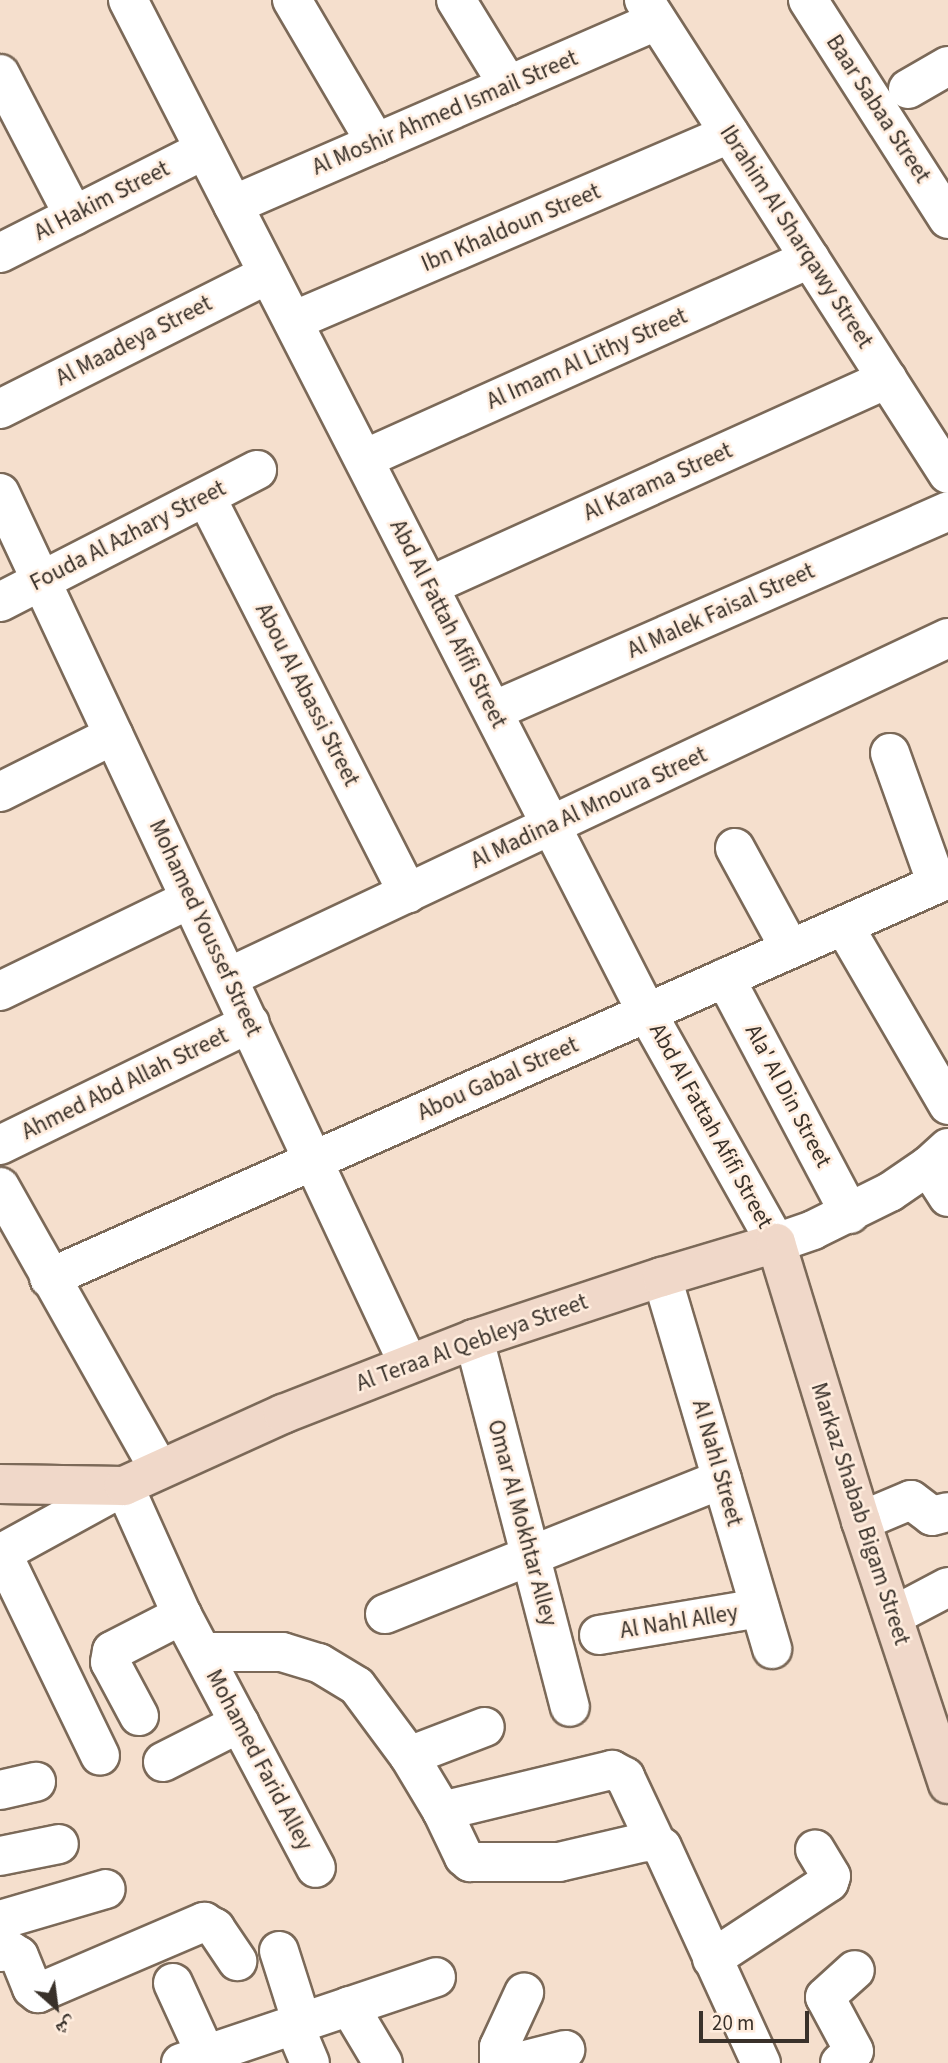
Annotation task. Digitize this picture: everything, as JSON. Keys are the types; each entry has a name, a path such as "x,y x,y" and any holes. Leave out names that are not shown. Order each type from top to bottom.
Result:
{"main road":[{"name":"Al Teraa Al Qebleya Street","path":"124,1486 408,1363 662,1277 776,1244"},
{"name":"Markaz Shabab Bigam Street","path":"776,1244 861,1521 893,1616 941,1739 948,1784"},
{"path":"0,1484 124,1486"}],"street":[{"name":"Abd Al Fattah Afifi Street","path":"128,0 647,1013 776,1244"},
{"path":"292,0 376,143"},
{"path":"456,0 508,85"},
{"name":"Baar Sabaa Street","path":"808,0 944,203"},
{"name":"Al Moshir Ahmed Ismail Street","path":"233,205 508,85 651,10"},
{"name":"Ibrahim Al Sharqawy Street","path":"651,10 948,474"},
{"path":"908,89 948,66"},
{"path":"0,74 74,216"},
{"name":"Ibn Khaldoun Street","path":"293,321 730,134"},
{"name":"Al Hakim Street","path":"0,253 204,150"},
{"name":"Al Imam Al Lithy Street","path":"364,459 810,259"},
{"name":"Al Maadeya Street","path":"0,409 268,274"},
{"name":"Al Karama Street","path":"429,586 887,379"},
{"name":"Fouda Al Azhary Street","path":"0,602 257,470"},
{"name":"Mohamed Youssef Street","path":"0,493 408,1363"},
{"name":"Abou Al Abassi Street","path":"206,497 408,894"},
{"name":"Al Malek Faisal Street","path":"493,711 948,511"},
{"name":"Al Madina Al Mnoura Street","path":"229,977 948,638"},
{"path":"0,792 114,735"},
{"path":"890,753 942,881"},
{"path":"735,848 790,949"},
{"name":"Abou Gabal Street","path":"49,1278 942,881"},
{"path":"0,991 190,899"},
{"path":"844,926 948,1105"},
{"name":"Ala' Al Din Street","path":"726,978 850,1214"},
{"name":"Ahmed Abd Allah Street","path":"0,1145 250,1023"},
{"name":"Al Teraa Al Qebleya Street","path":"776,1244 850,1214 941,1170"},
{"path":"0,1187 159,1469"},
{"name":"Al Nahl Street","path":"662,1277 772,1649"},
{"name":"Omar Al Mokhtar Alley","path":"474,1339 570,1707"},
{"path":"385,1614 722,1479"},
{"name":"Al Teraa Al Qebleya Street","path":"1,1553 124,1486"},
{"name":"Mohamed Farid Alley","path":"124,1486 182,1615 316,1868"},
{"path":"861,1521 911,1500 932,1516 948,1512"},
{"path":"1,1553 100,1756"},
{"path":"893,1616 948,1587"},
{"name":"Al Nahl Alley","path":"598,1635 760,1608"},
{"path":"139,1716 110,1662 112,1651 182,1615"},
{"path":"203,1652 282,1652 319,1662 357,1686 409,1756 442,1811 464,1857 470,1862 559,1862 645,1842 656,1843 662,1847 761,2063"},
{"path":"163,1762 240,1723"},
{"path":"409,1756 485,1727"},
{"path":"442,1811 612,1770 625,1777 656,1843"},
{"path":"0,1856 59,1844"},
{"path":"712,1959 829,1882 831,1876 815,1849"},
{"path":"0,1920 106,1889"},
{"path":"0,1952 11,1951 19,1956 33,1990 40,1993 204,1923 215,1928 237,1961"},
{"path":"279,1951 310,2063"},
{"path":"840,2063 854,2051 825,1997 855,1970"},
{"path":"173,1983 194,2059 436,1977"},
{"path":"499,2063 499,2047 524,1993"},
{"path":"349,2007 383,2063"},
{"path":"514,2063 565,2050"}]}
